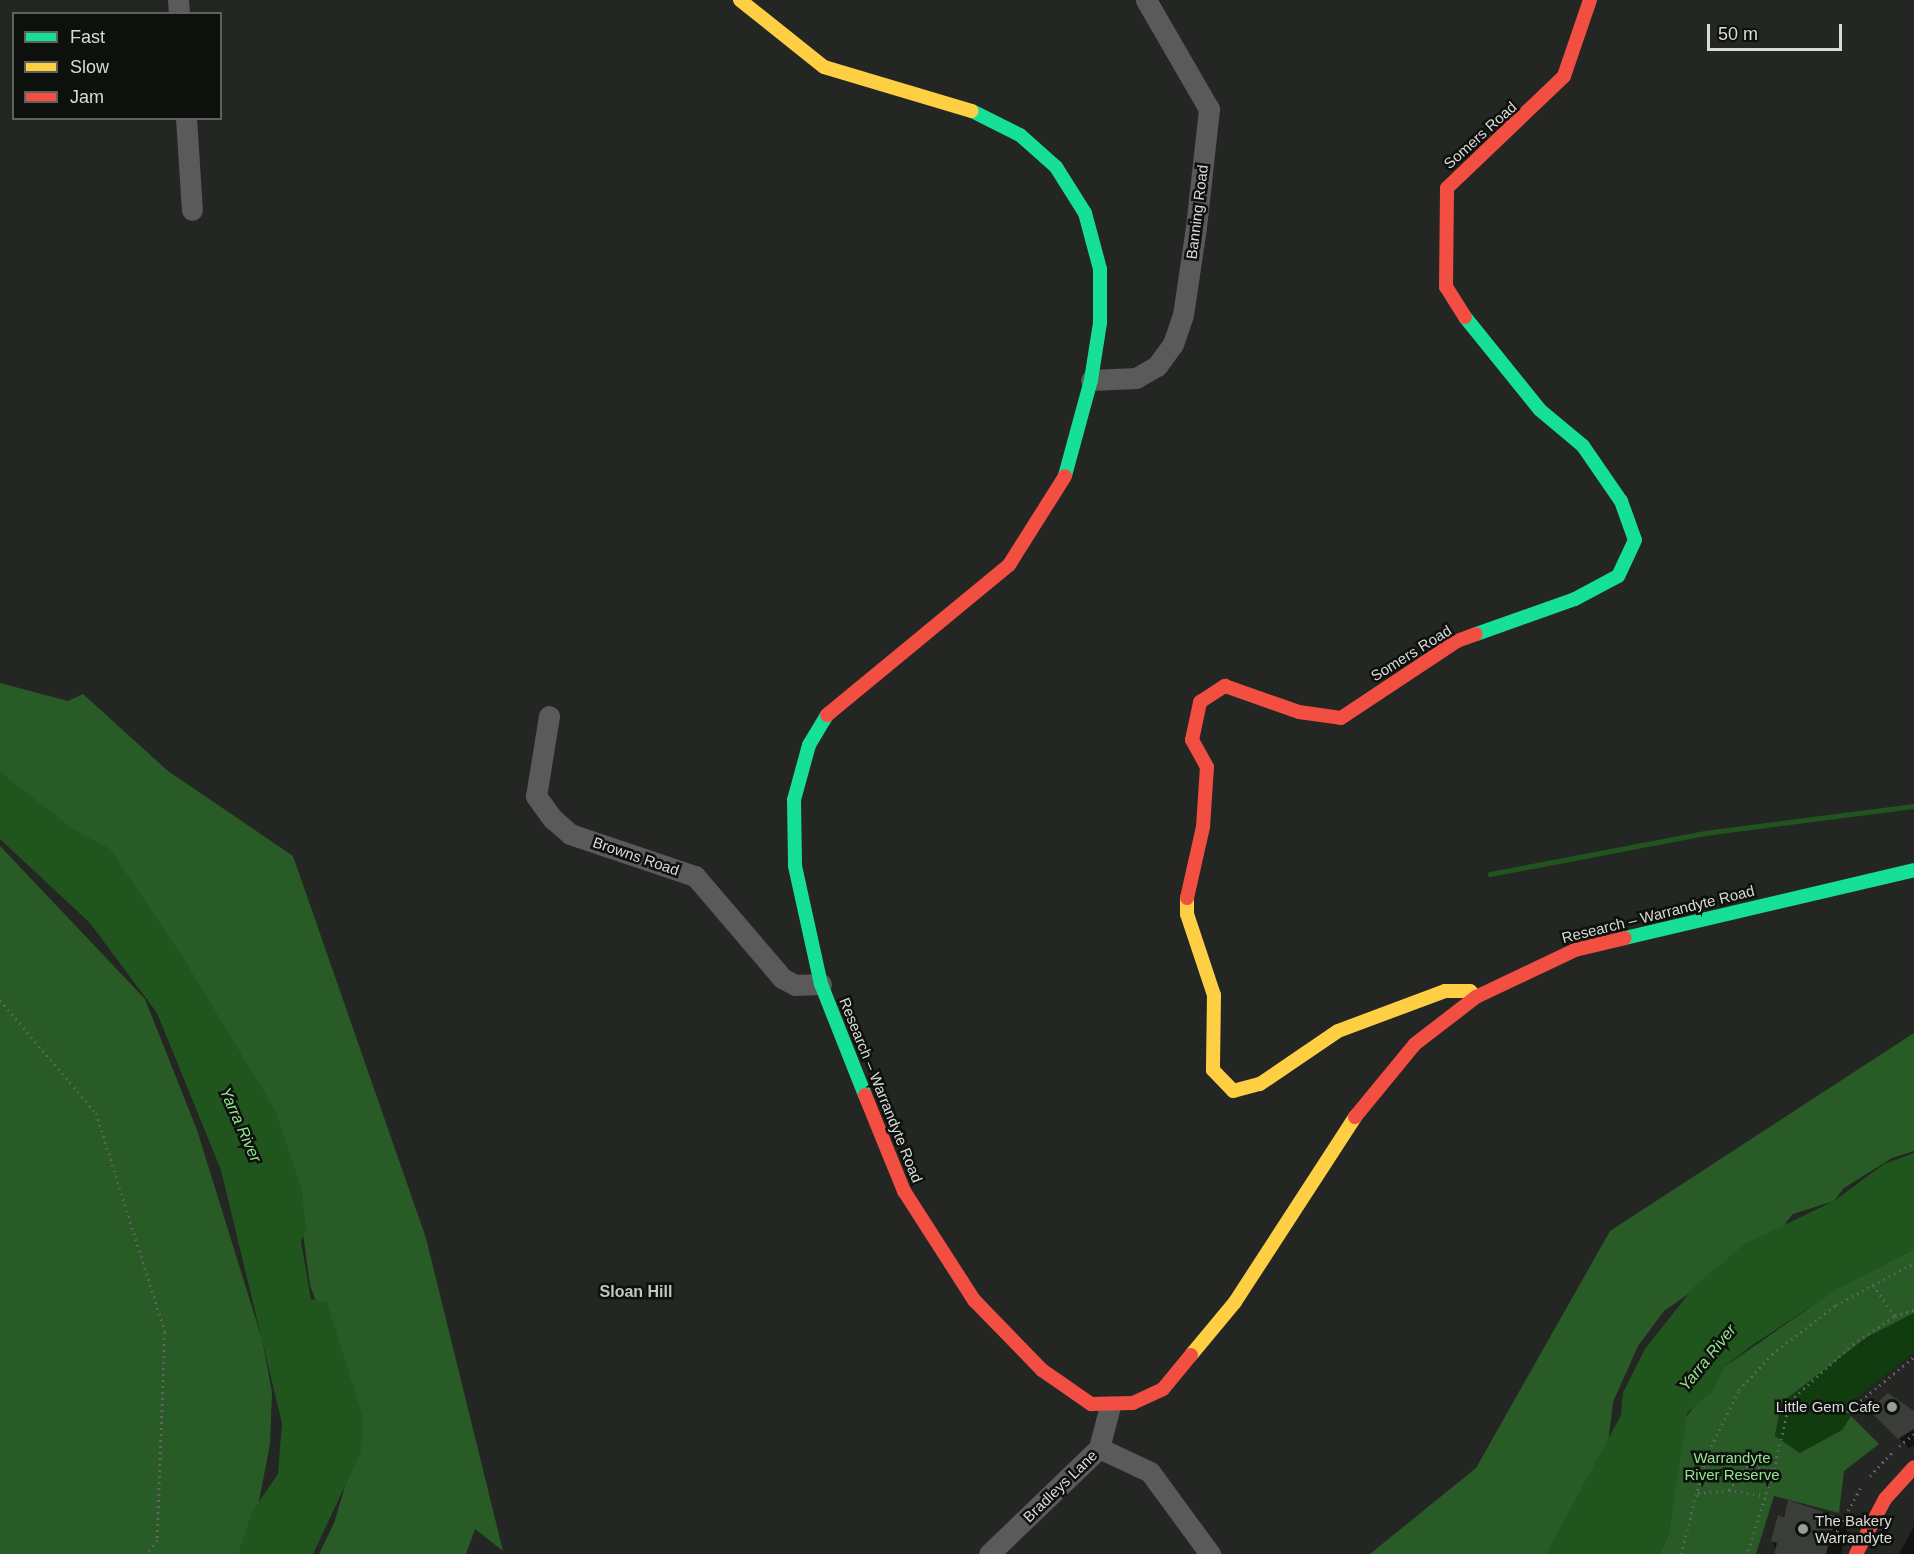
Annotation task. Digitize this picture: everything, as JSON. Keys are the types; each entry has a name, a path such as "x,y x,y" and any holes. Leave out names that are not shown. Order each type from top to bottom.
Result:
{"main road":[{"name":"Research – Warrandyte Road","path":"740,0 824,67 962,106 1020,135 1056,168 1085,213 1100,269 1100,323 1092,380 1074,459 1047,511 1009,565 861,682 832,708 809,745 794,800 795,866 821,984 903,1191 974,1300 1042,1370 1091,1404 1110,1406 1133,1403 1163,1389 1188,1366 1372,1091 1415,1044 1476,997 1575,950 1914,870"},
{"name":"Somers Road","path":"1476,997 1470,991 1445,991 1338,1031 1260,1084 1233,1091 1213,1070 1214,995 1187,914 1188,877 1203,827 1207,767 1192,740 1200,702 1225,686 1299,712 1341,718 1457,641 1575,598 1618,576 1635,540 1621,501 1583,446 1540,410 1474,332 1446,287 1447,188 1564,76 1590,0"},
{"path":"1856,1554 1885,1499 1914,1467"}],"street":[{"name":"Banning Road","path":"1092,380 1136,378 1157,366 1173,344 1183,315 1195,238 1209,109 1146,0"},
{"path":"186,120 192,210"},
{"name":"Browns Road","path":"549,716 536,796 553,819 570,834 695,876 782,978 795,985 821,984"},
{"name":"Bradleys Lane","path":"989,1554 1099,1448 1110,1406"},
{"path":"1099,1448 1150,1472 1210,1554"}],"path":[{"path":"0,1000 96,1113 165,1332 157,1540 146,1554"},
{"path":"1681,1554 1720,1420 1739,1390 1772,1354 1873,1285 1914,1263"},
{"path":"1873,1285 1895,1316"},
{"path":"1748,1554 1774,1469 1790,1401 1820,1371 1895,1316 1914,1310"},
{"path":"1847,1412 1914,1357"},
{"path":"1729,1490 1746,1467 1774,1469"},
{"path":"1698,1493 1729,1490 1765,1496"}],"shaded area":[{"path":"1914,1313 1914,1352 1844,1408 1851,1416 1842,1430 1801,1453 1775,1436 1781,1403 1867,1337"}],"green space":[{"path":"0,683 68,701 83,694 168,771 293,856 426,1238 503,1551 475,1529 466,1554 319,1554 334,1523 362,1430 310,1285 297,1189 0,779"},
{"path":"0,846 145,999 197,1130 262,1339 272,1392 270,1444 249,1554 0,1554"},
{"path":"1914,1033 1914,1151 1892,1158 1844,1188 1834,1201 1793,1214 1780,1230 1664,1311 1638,1346 1613,1402 1606,1461 1552,1554 1370,1554 1476,1468 1610,1231"},
{"name":"Warrandyte River Reserve","path":"1914,1249 1914,1313 1867,1337 1781,1403 1775,1436 1800,1453 1842,1430 1851,1416 1879,1444 1844,1471 1839,1513 1774,1496 1756,1554 1660,1554 1669,1533 1682,1423 1697,1402 1711,1392 1724,1367 1838,1288"}],"water":[{"name":"Yarra River","path":"0,772 73,829 110,849 184,959 275,1110 302,1191 306,1229 301,1242 311,1299 327,1302 363,1418 361,1452 313,1554 238,1554 252,1512 278,1474 282,1423 221,1170 157,1013 90,923 0,839"},
{"name":"Yarra River","path":"1914,1153 1914,1249 1839,1288 1751,1346 1724,1367 1711,1392 1687,1413 1669,1533 1660,1554 1546,1554 1621,1415 1623,1393 1645,1349 1694,1287 1743,1245 1834,1201 1884,1164"}],"building":[{"path":"1888,1393 1914,1411 1914,1429 1898,1439 1869,1410"},
{"name":"The Bakery Warrandyte","path":"1788,1500 1836,1516 1826,1554 1774,1554 1777,1543 1771,1541 1778,1515 1784,1517"}],"waterway":[{"path":"1490,874 1705,833 1914,806"}],"traffic: fast":[{"path":"972,111 1020,135 1056,167 1085,213 1100,269 1100,323 1091,380 1065,476"},
{"path":"1465,317 1540,410 1583,446 1621,501 1635,540 1618,576 1575,599 1476,634"},
{"path":"827,715 809,745 794,800 795,866 821,984 865,1095"},
{"path":"1625,938 1914,870"}],"traffic: slow":[{"path":"740,0 824,67 972,111"},
{"path":"1187,898 1187,914 1214,995 1213,1070 1233,1091 1260,1084 1338,1031 1445,991 1470,991 1476,997"},
{"path":"1191,1355 1235,1302 1355,1117"}],"traffic: jam":[{"path":"1465,317 1446,287 1447,188 1564,76 1590,0"},
{"path":"827,715 1009,565 1065,476"},
{"path":"1187,898 1203,827 1207,767 1192,740 1200,702 1225,686 1299,712 1341,718 1457,641 1476,634"},
{"path":"1355,1117 1415,1044 1476,997 1575,950 1625,938"},
{"path":"865,1095 904,1191 974,1300 1042,1370 1091,1404 1133,1403 1163,1389 1191,1355"},
{"path":"1856,1554 1885,1499 1914,1467"}],"place":[{"name":"Little Gem Cafe","path":"1892,1407"},
{"name":"The Bakery Warrandyte","path":"1803,1529"}],"district":[{"name":"Sloan Hill","path":"636,1292"}]}
